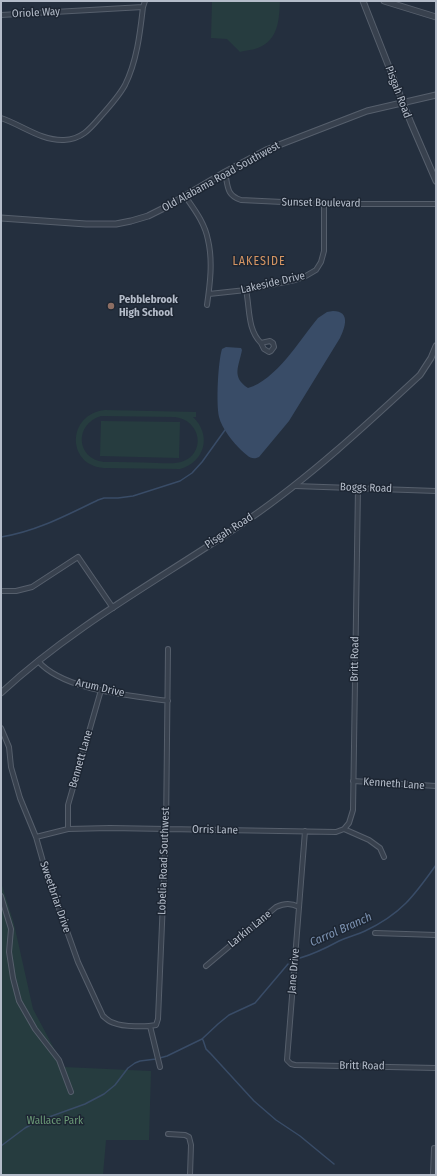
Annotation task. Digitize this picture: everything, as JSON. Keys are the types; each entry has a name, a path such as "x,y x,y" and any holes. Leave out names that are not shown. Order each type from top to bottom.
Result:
{"street":[{"path":"1,118 29,132 49,138 63,140 78,137 88,131 119,95 126,84 137,50 145,1"},
{"name":"Pisgah Road","path":"363,1 436,181"},
{"path":"384,1 436,17"},
{"name":"Oriole Way","path":"1,15 143,7"},
{"name":"Old Alabama Road Southwest","path":"1,218 86,224 116,224 131,221 148,216 266,150 292,139 366,112 436,95"},
{"name":"Sunset Boulevard","path":"225,172 229,192 241,200 324,204 436,204"},
{"path":"185,196 199,216 208,239 210,258 209,294 207,305"},
{"name":"Lakeside Drive","path":"209,294 246,290 304,277 311,274 322,262 324,251 324,204"},
{"path":"246,290 253,330 257,339 261,343"},
{"name":"Pisgah Road","path":"1,693 38,661 112,608 249,519 296,486 420,375 431,358 436,346"},
{"name":"Boggs Road","path":"296,486 358,487 436,491"},
{"name":"Britt Road","path":"344,829 349,824 353,810 352,781 358,487"},
{"path":"1,591 16,591 32,587 78,557 112,608"},
{"name":"Lobelia Road Southwest","path":"150,1026 156,1025 158,1019 166,829 168,649"},
{"name":"Arum Drive","path":"38,661 52,674 64,680 101,690 168,701"},
{"name":"Bennett Lane","path":"68,829 68,805 101,690"},
{"name":"Sweetbriar Drive","path":"1,728 7,739 11,767 20,798 36,837 46,872 78,962 103,1016 108,1021 116,1024 150,1026"},
{"name":"Kenneth Lane","path":"352,781 436,786"},
{"name":"Orris Lane","path":"36,837 68,829 110,828 336,832 344,829"},
{"path":"344,829 380,848 384,857"},
{"name":"Jane Drive","path":"288,1062 286,1057 304,831"},
{"path":"1,896 11,929 9,952 13,978 19,1001 35,1029 59,1060 71,1092"},
{"name":"Larkin Lane","path":"206,966 276,907 288,903 299,907"},
{"path":"375,933 436,935"},
{"path":"150,1026 160,1067"},
{"name":"Britt Road","path":"288,1062 295,1065 436,1068"},
{"path":"168,1134 185,1135 189,1137 191,1145 190,1175"},
{"path":"432,1175 434,1148"}],"green space":[{"path":"212,1 280,1 277,26 272,38 260,47 240,52 227,39 211,38"},
{"path":"105,410 196,412 196,417 193,417 199,424 202,432 204,440 203,447 195,460 189,465 180,469 104,468 92,465 83,458 78,449 76,439 78,429 83,420 92,414","holes":["101,416 175,417 184,419 191,424 198,438 195,452 189,458 181,462 104,462 88,455 84,448 82,441 86,426 92,420"]},
{"path":"101,421 180,422 179,458 100,456"},
{"name":"Wallace Park","path":"1,882 14,924 33,1009 64,1067 151,1071 149,1140 106,1140 103,1175 1,1175"}],"water":[{"path":"327,312 339,312 344,317 345,325 340,338 289,421 259,457 249,457 225,431 219,417 218,383 219,363 222,349 226,347 241,348 242,350 238,366 238,375 239,380 248,388 258,384 268,377 286,359 318,318"}],"waterway":[{"path":"1,537 14,535 38,527 104,498 133,496 180,481 192,473 202,462 225,430"},
{"name":"Carrol Branch","path":"300,958 320,951 362,932 388,918 406,903 421,886 436,865"},
{"path":"1,1146 25,1128 38,1121 85,1104 104,1094 115,1085 128,1068 135,1063 167,1056 202,1039 229,1015 255,1003 288,964"},
{"path":"203,1040 206,1049 254,1101 276,1120 300,1136 334,1164"}],"place":[{"name":"Pebblebrook High School","path":"111,306"}],"district":[{"name":"LAKESIDE","path":"259,262"}]}
